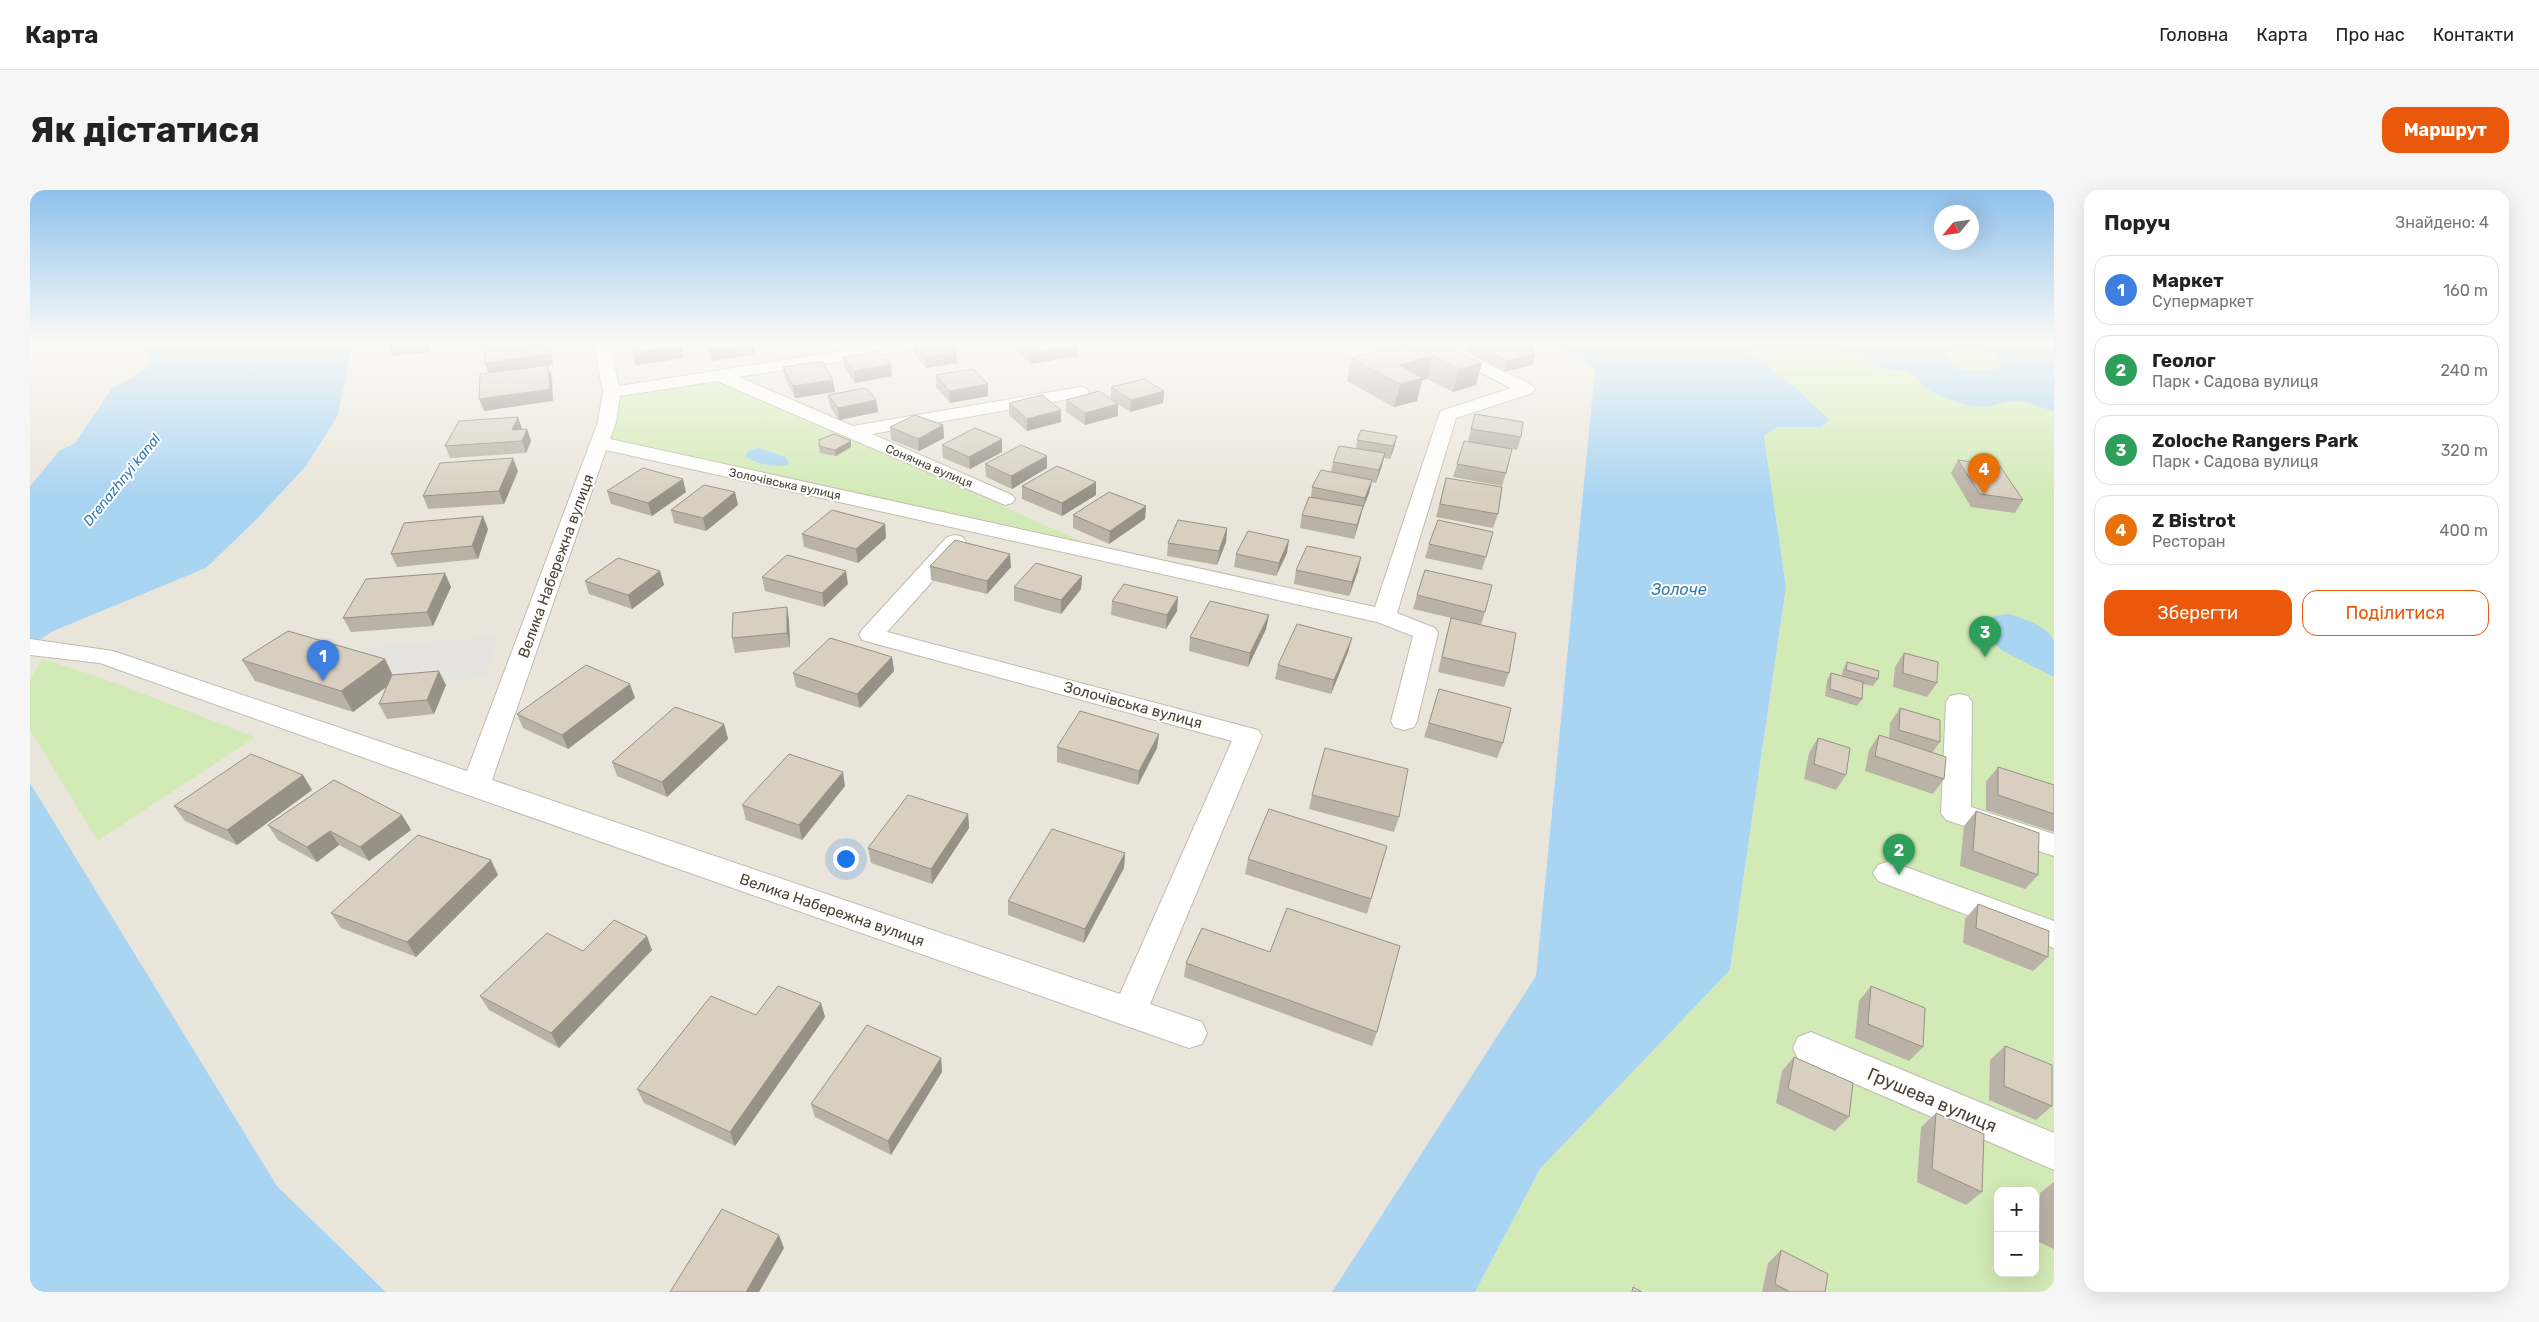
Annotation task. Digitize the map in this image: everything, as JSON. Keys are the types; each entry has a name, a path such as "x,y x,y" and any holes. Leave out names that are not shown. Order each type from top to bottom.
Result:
{"street":[{"name":"Велика Набережна вулиця","path":"476,787 600,444 607,422 612,393"},
{"name":"Сонячна вулиця","path":"762,393 1005,499"},
{"name":"Сонячна вулиця","path":"852,432 1072,393"},
{"path":"1384,616 1448,415 1513,393"},
{"name":"Золочівська вулиця","path":"600,444 1384,616 1426,633 1404,721"},
{"name":"Золочівська вулиця","path":"971,525 871,635 1248,736 1130,1013"},
{"name":"Велика Набережна вулиця","path":"41,648 104,656 476,787 1189,1033"},
{"path":"1959,702 1956,814 2054,845"},
{"path":"1889,873 2054,935"},
{"name":"Грушева вулиця","path":"1811,1048 2054,1152"}],"shaded area":[{"path":"30,393 108,393 75,443 59,451 30,486"},
{"path":"342,393 1593,393 1536,976 1332,1292 386,1292 277,1186 30,783 30,647 51,632 206,568 255,521 306,466 338,415"},
{"path":"1519,393 1541,393 1481,415 1471,410"},
{"path":"499,636 486,677 416,682 361,657 365,648"}],"green space":[{"path":"641,393 748,393 1092,546 607,441 615,402 626,396"},
{"path":"1801,393 2054,393 2054,1292 1475,1292 1540,1169 1730,970 1786,587 1764,436 1778,427 1821,427 1830,420"},
{"path":"42,659 102,678 255,737 98,841 30,730 30,680"}],"water":[{"name":"Drenazhnyi kanal","path":"108,393 342,393 338,415 306,466 255,521 206,568 51,632 30,647 30,486 59,451 75,443"},
{"name":"Золоче","path":"1593,393 1801,393 1830,420 1821,427 1778,427 1764,436 1786,587 1730,970 1540,1169 1475,1292 1332,1292 1536,976"},
{"path":"1935,393 2054,393 2054,411 2020,401 1982,407 1972,406"},
{"path":"758,448 786,457 789,464 779,466 766,465 754,461 745,455 750,450"},
{"path":"2009,614 2035,624 2048,632 2052,637 2054,642 2054,677 2003,651 1986,636 1983,622 1995,616"},
{"path":"30,783 277,1186 386,1292 30,1292"}],"building":[{"path":"479,393 519,393 479,399"},
{"path":"871,393 876,400 838,408 828,395"},
{"path":"1090,393 1103,393 1118,404 1085,413 1066,400"},
{"path":"1121,393 1155,393 1131,400"},
{"path":"1042,395 1061,410 1027,419 1009,403"},
{"path":"1475,414 1523,422 1521,437 1471,429"},
{"path":"915,415 943,425 918,439 890,427"},
{"path":"518,417 512,430 527,429 522,441 445,446 459,421"},
{"path":"975,428 1002,439 969,457 942,445"},
{"path":"1361,430 1397,436 1393,446 1357,440"},
{"path":"834,434 851,441 835,450 819,446 819,440"},
{"path":"1464,441 1512,449 1506,473 1457,464"},
{"path":"1021,445 1047,456 1011,476 985,464"},
{"path":"1339,446 1385,453 1379,470 1333,462"},
{"path":"513,458 499,491 423,496 440,463"},
{"path":"1958,460 2000,466 2023,500 1980,494"},
{"path":"1057,466 1096,482 1062,503 1022,486"},
{"path":"643,468 683,479 648,503 607,491"},
{"path":"1321,470 1372,480 1365,498 1312,487"},
{"path":"1446,478 1502,487 1498,514 1440,504"},
{"path":"704,485 735,492 703,518 671,510"},
{"path":"1109,492 1146,506 1110,531 1073,515"},
{"path":"1309,497 1363,506 1357,525 1302,515"},
{"path":"832,510 885,524 856,549 802,534"},
{"path":"483,516 472,546 391,554 404,523"},
{"path":"1178,520 1227,528 1219,551 1168,543"},
{"path":"1438,520 1493,532 1486,557 1429,544"},
{"path":"1248,531 1289,540 1279,563 1236,554"},
{"path":"955,540 1010,554 987,581 930,566"},
{"path":"1307,546 1361,557 1352,582 1296,570"},
{"path":"787,555 846,571 822,593 762,577"},
{"path":"618,558 660,571 628,595 585,581"},
{"path":"1036,563 1082,576 1061,600 1014,587"},
{"path":"1425,570 1492,585 1485,612 1417,595"},
{"path":"445,573 427,612 343,618 366,579"},
{"path":"1124,584 1178,597 1167,615 1112,601"},
{"path":"1210,601 1269,615 1250,653 1190,637"},
{"path":"787,607 787,633 732,638 733,613"},
{"path":"1451,618 1516,633 1509,673 1442,657"},
{"path":"1297,624 1352,638 1334,680 1278,665"},
{"path":"288,631 385,659 341,691 242,660"},
{"path":"830,638 892,657 857,694 793,673"},
{"path":"1904,653 1938,662 1937,683 1903,673"},
{"path":"1847,662 1879,671 1878,679 1846,670"},
{"path":"586,665 630,684 562,735 517,714"},
{"path":"439,671 427,700 379,704 392,675"},
{"path":"1831,673 1863,682 1862,699 1830,689"},
{"path":"1439,689 1511,708 1503,743 1429,723"},
{"path":"675,707 724,724 662,782 612,762"},
{"path":"1900,708 1940,720 1940,742 1899,730"},
{"path":"1080,711 1159,734 1139,771 1057,747"},
{"path":"1879,735 1946,757 1944,779 1875,756"},
{"path":"1818,738 1850,748 1846,775 1814,764"},
{"path":"1325,748 1408,769 1399,817 1312,795"},
{"path":"251,754 303,775 227,830 174,806"},
{"path":"789,754 843,772 799,825 742,805"},
{"path":"1998,767 2054,785 2054,814 1998,795"},
{"path":"334,780 402,815 360,847 330,831 307,847 268,825"},
{"path":"908,795 968,814 931,869 868,848"},
{"path":"1269,809 1387,846 1371,899 1248,859"},
{"path":"1976,811 2039,833 2038,875 1973,851"},
{"path":"1052,829 1125,853 1085,929 1008,901"},
{"path":"418,835 491,860 407,942 331,913"},
{"path":"1978,904 2049,931 2048,957 1976,928"},
{"path":"1287,908 1400,946 1377,1032 1186,963 1202,928 1270,952"},
{"path":"614,920 647,936 551,1033 480,996 547,933 583,951"},
{"path":"778,986 821,1003 730,1132 637,1089 711,996 756,1015"},
{"path":"1871,986 1925,1008 1923,1047 1868,1024"},
{"path":"867,1025 941,1058 888,1141 811,1104"},
{"path":"2005,1046 2052,1065 2052,1106 2004,1086"},
{"path":"1794,1057 1853,1083 1849,1117 1788,1089"},
{"path":"1936,1113 1984,1134 1982,1192 1932,1169"},
{"path":"722,1209 779,1235 746,1292 670,1292"},
{"path":"1781,1250 1828,1274 1825,1292 1790,1292 1775,1284"},
{"path":"1633,1287 1642,1292 1632,1292"}],"place":[{"name":"Z Bistrot","path":"1984,494"},
{"name":"Zoloche Rangers Park","path":"1985,657"},
{"name":"Маркет","path":"323,681"},
{"name":"Геолог","path":"1899,875"}]}
